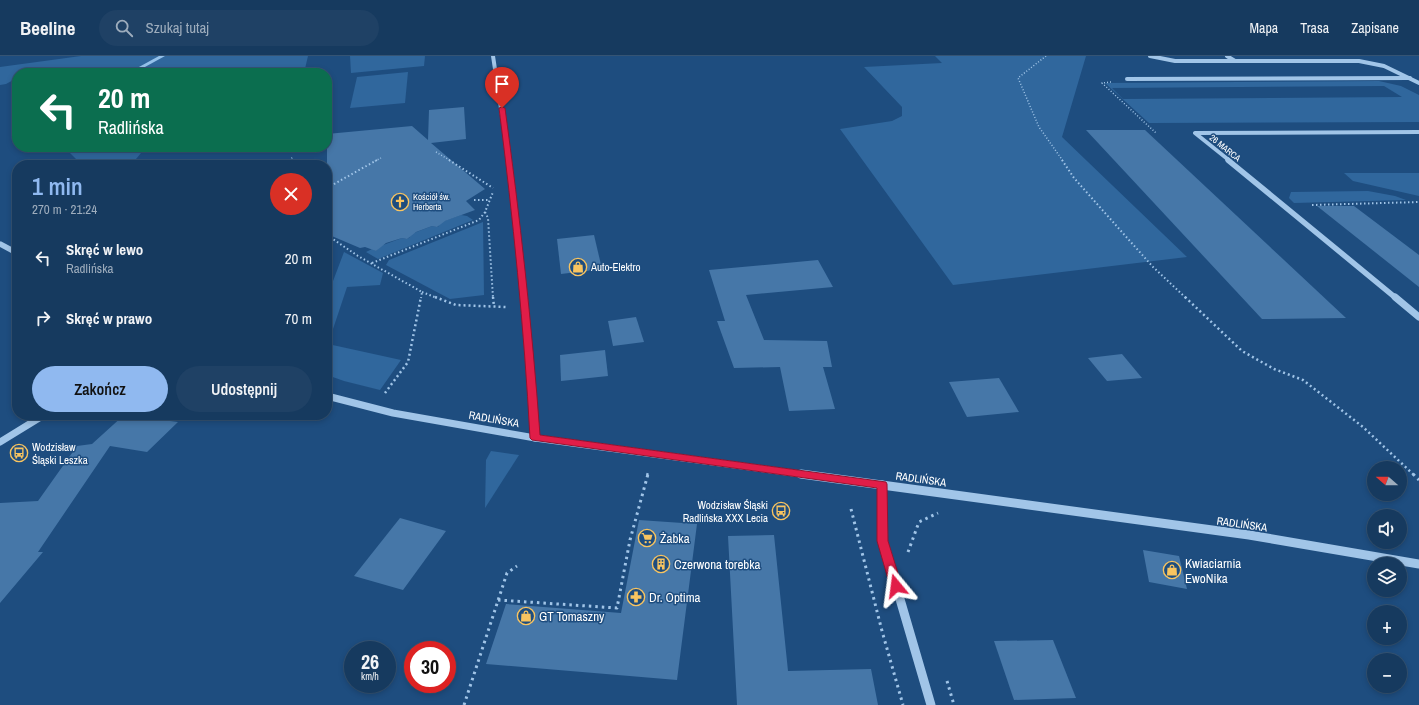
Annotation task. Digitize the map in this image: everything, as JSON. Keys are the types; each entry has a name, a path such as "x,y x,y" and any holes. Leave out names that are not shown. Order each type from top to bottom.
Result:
{"street":[{"path":"493,56 505,124 517,220 531,369 535,438"},
{"path":"1150,56 1175,61 1359,61 1384,66 1419,83"},
{"path":"1227,56 1235,61"},
{"path":"1127,79 1410,78"},
{"name":"26 MARCA","path":"1419,132 1195,133 1419,317"},
{"path":"0,244 12,250"},
{"name":"RADLIŃSKA","path":"332,397 393,413 535,438 1249,535 1419,564"},
{"path":"0,442 36,420"},
{"path":"882,484 883,541 931,705"}],"path":[{"path":"1046,56 1018,78 1039,127 1074,178 1092,199 1153,266 1242,351 1274,369 1303,380 1363,427 1419,480"},
{"path":"372,263 479,220 485,212 494,190 436,152"},
{"path":"291,160 293,156"},
{"path":"332,185 381,158"},
{"path":"474,200 490,200"},
{"path":"1280,203 1302,205 1419,202"},
{"path":"332,238 422,292 456,305 494,307 488,218 485,212"},
{"path":"384,395 408,362 422,292"},
{"path":"498,600 617,608 630,540 650,469"},
{"path":"851,509 882,631 903,705"},
{"path":"907,554 919,522 943,510"},
{"path":"464,705 507,573 517,566"},
{"path":"945,675 954,705"}],"shaded area":[{"path":"81,56 308,56 305,68 12,68 12,81 0,85 0,67"},
{"path":"350,56 425,56 424,66 351,73"},
{"path":"935,56 1086,56 1062,137 1187,257 953,285 840,129 892,121 902,116 902,107 864,67 942,63"},
{"path":"408,72 405,103 350,108 357,77"},
{"path":"1379,81 1401,86 1419,95 1419,122 1149,123 1105,83","holes":["1384,86 1402,97 1123,99 1112,88"]},
{"path":"69,152 142,152 135,160 77,160"},
{"path":"1344,173 1419,173 1419,196 1353,181"},
{"path":"1368,191 1395,196 1406,200 1294,203 1289,198 1291,192"},
{"path":"461,215 467,216 473,220 378,259 366,252 372,249 376,251 378,249 375,248 402,238 407,239 410,237 406,236 432,226 438,227 439,225 436,224"},
{"path":"483,222 484,295 450,299 386,265 389,260"},
{"path":"344,252 383,273 380,285 347,287 332,332 332,284"},
{"path":"332,345 401,360 380,390 332,377"},
{"path":"491,451 519,455 485,508 486,460"}],"building":[{"path":"464,107 466,139 431,143 485,189 466,201 475,210 445,221 437,227 432,226 416,232 407,239 402,238 386,243 376,251 365,247 360,248 332,236 332,160 327,160 327,152 332,152 332,134 412,126 428,140 429,110"},
{"path":"1086,130 1145,130 1346,318 1262,319"},
{"path":"1317,206 1354,206 1419,255 1419,287"},
{"path":"594,235 602,269 561,274 557,239"},
{"path":"818,260 833,287 746,295 764,340 827,341 832,367 823,367 835,409 789,411 780,367 734,368 717,321 725,321 709,270"},
{"path":"636,317 644,342 613,346 608,321"},
{"path":"605,350 608,376 561,381 560,355"},
{"path":"1122,354 1142,378 1107,381 1088,358"},
{"path":"999,378 1019,412 967,417 949,382"},
{"path":"118,420 163,420 178,422 147,452 110,446 38,552 43,552 0,603 0,503 38,501 77,446 92,444"},
{"path":"400,518 446,531 403,590 354,576"},
{"name":"Czerwona torebka","path":"639,520 697,524 677,680 486,664 506,604 621,613"},
{"path":"774,535 788,671 871,669 878,705 737,705 728,536"},
{"path":"1143,550 1179,556 1187,589 1149,582"},
{"path":"1053,640 1076,698 1014,700 994,641"}],"waterway":[{"path":"140,68 163,56"}],"place":[{"name":"Kościół św. Herberta","path":"400,202"},
{"name":"Auto-Elektro","path":"578,267"},
{"name":"Wodzisław Śląski Leszka","path":"19,453"},
{"name":"Wodzisław Śląski Radlińska XXX Lecia","path":"781,511"},
{"name":"Żabka","path":"647,538"},
{"name":"Czerwona torebka","path":"661,564"},
{"name":"Kwiaciarnia EwoNika","path":"1172,570"},
{"name":"Dr. Optima","path":"636,597"},
{"name":"GT Tomaszny","path":"526,616"}],"route":[{"path":"502,108 517,220 531,369 535,438 882,484 883,541 896,586"}]}
